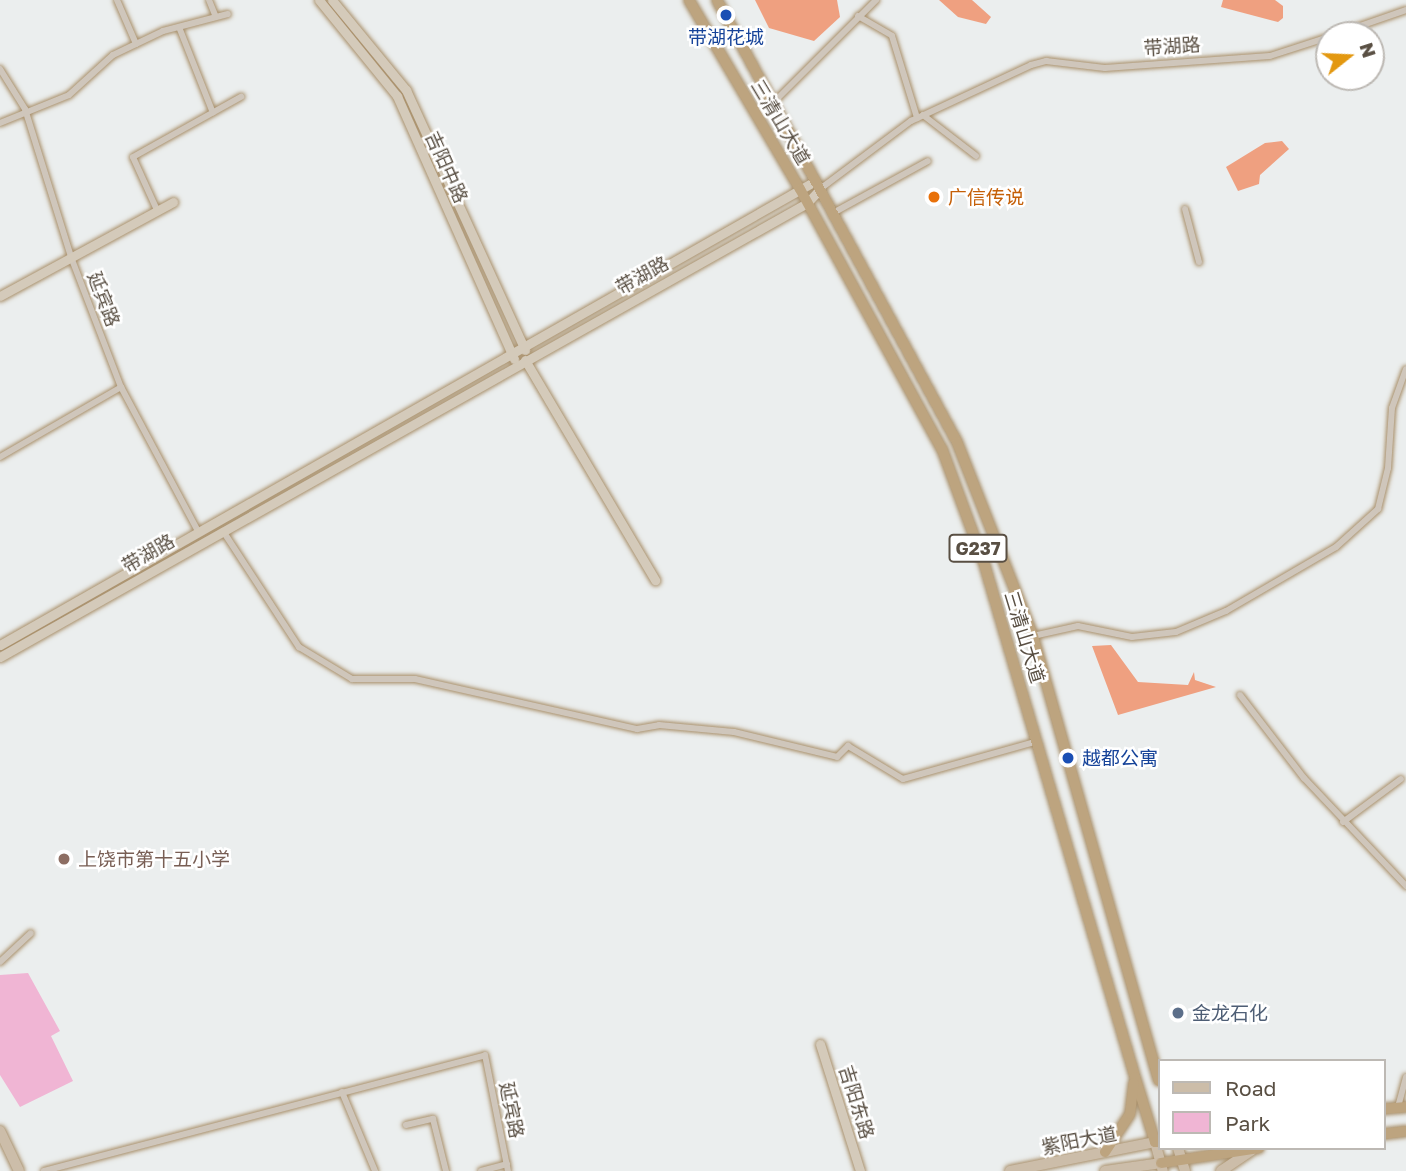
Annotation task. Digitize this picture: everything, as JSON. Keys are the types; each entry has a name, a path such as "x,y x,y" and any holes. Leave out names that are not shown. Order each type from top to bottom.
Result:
{"highway":[{"name":"三清山大道","path":"689,0 800,189 942,449 984,563 1135,1077 1157,1142"},
{"name":"三清山大道","path":"717,0 957,442 1033,636 1158,1074"},
{"path":"1108,1152 1130,1114 1135,1077"},
{"path":"1385,1134 1406,1131"},
{"path":"1162,1167 1183,1166 1252,1150"}],"main road":[{"name":"吉阳中路","path":"319,0 397,96 512,354 524,361 655,580"},
{"name":"吉阳中路","path":"332,0 406,90 524,348 524,361"},
{"name":"带湖路","path":"0,645 800,189 817,185"},
{"name":"带湖路","path":"0,657 807,203 817,185"},
{"path":"0,296 173,201"},
{"name":"吉阳东路","path":"820,1044 860,1171"},
{"path":"0,1131 19,1171"},
{"name":"紫阳大道","path":"1010,1171 1157,1142"},
{"path":"1221,1171 1254,1150"},
{"path":"1108,1152 1110,1170"},
{"name":"紫阳大道","path":"1110,1170 1162,1167"}],"street":[{"path":"117,0 136,44"},
{"path":"209,0 216,17"},
{"path":"773,103 876,0"},
{"path":"1373,21 1406,9"},
{"path":"0,123 25,109 69,95 113,55 136,44 179,27 228,14"},
{"path":"859,16 891,36 920,116 976,156"},
{"path":"179,27 213,113"},
{"name":"带湖路","path":"817,185 920,116 1046,61 1105,68 1270,56 1315,42"},
{"name":"延宾路","path":"0,69 25,109 71,257 121,387 199,533"},
{"path":"157,210 133,157 241,97"},
{"path":"832,212 928,161"},
{"path":"1185,209 1199,262"},
{"path":"1033,636 1078,626 1132,638 1199,625 1336,547 1378,509 1388,468 1392,408 1406,369"},
{"path":"0,457 121,387"},
{"path":"223,531 299,647 352,680 415,680 637,729 659,725 734,732 838,757 848,746 902,779 1038,741"},
{"path":"1240,695 1343,821 1406,886"},
{"path":"1343,821 1401,779"},
{"path":"0,962 32,933"},
{"name":"延宾路","path":"341,1093 485,1055 508,1168"},
{"path":"1402,1107 1406,1077"},
{"path":"44,1171 341,1093 375,1171"},
{"path":"406,1125 433,1119 446,1171"},
{"path":"481,1171 508,1168"}],"green space":[{"path":"28,973 60,1031 51,1036 73,1081 20,1107 0,1075 0,975"}],"shaded area":[{"path":"755,0 837,0 840,17 814,41 769,28"},
{"path":"939,0 972,0 991,17 986,24 958,17"},
{"path":"1223,0 1275,0 1283,6 1283,18 1278,22 1221,7"},
{"path":"1282,141 1289,149 1260,175 1259,184 1238,191 1226,167 1265,143"},
{"path":"1111,645 1138,682 1188,685 1194,672 1195,680 1216,687 1118,715 1092,646"}],"place":[{"name":"带湖花城","path":"726,15"},
{"name":"广信传说","path":"934,197"},
{"name":"越都公寓","path":"1068,758"},
{"name":"上饶市第十五小学","path":"64,859"},
{"name":"金龙石化","path":"1178,1013"}]}
